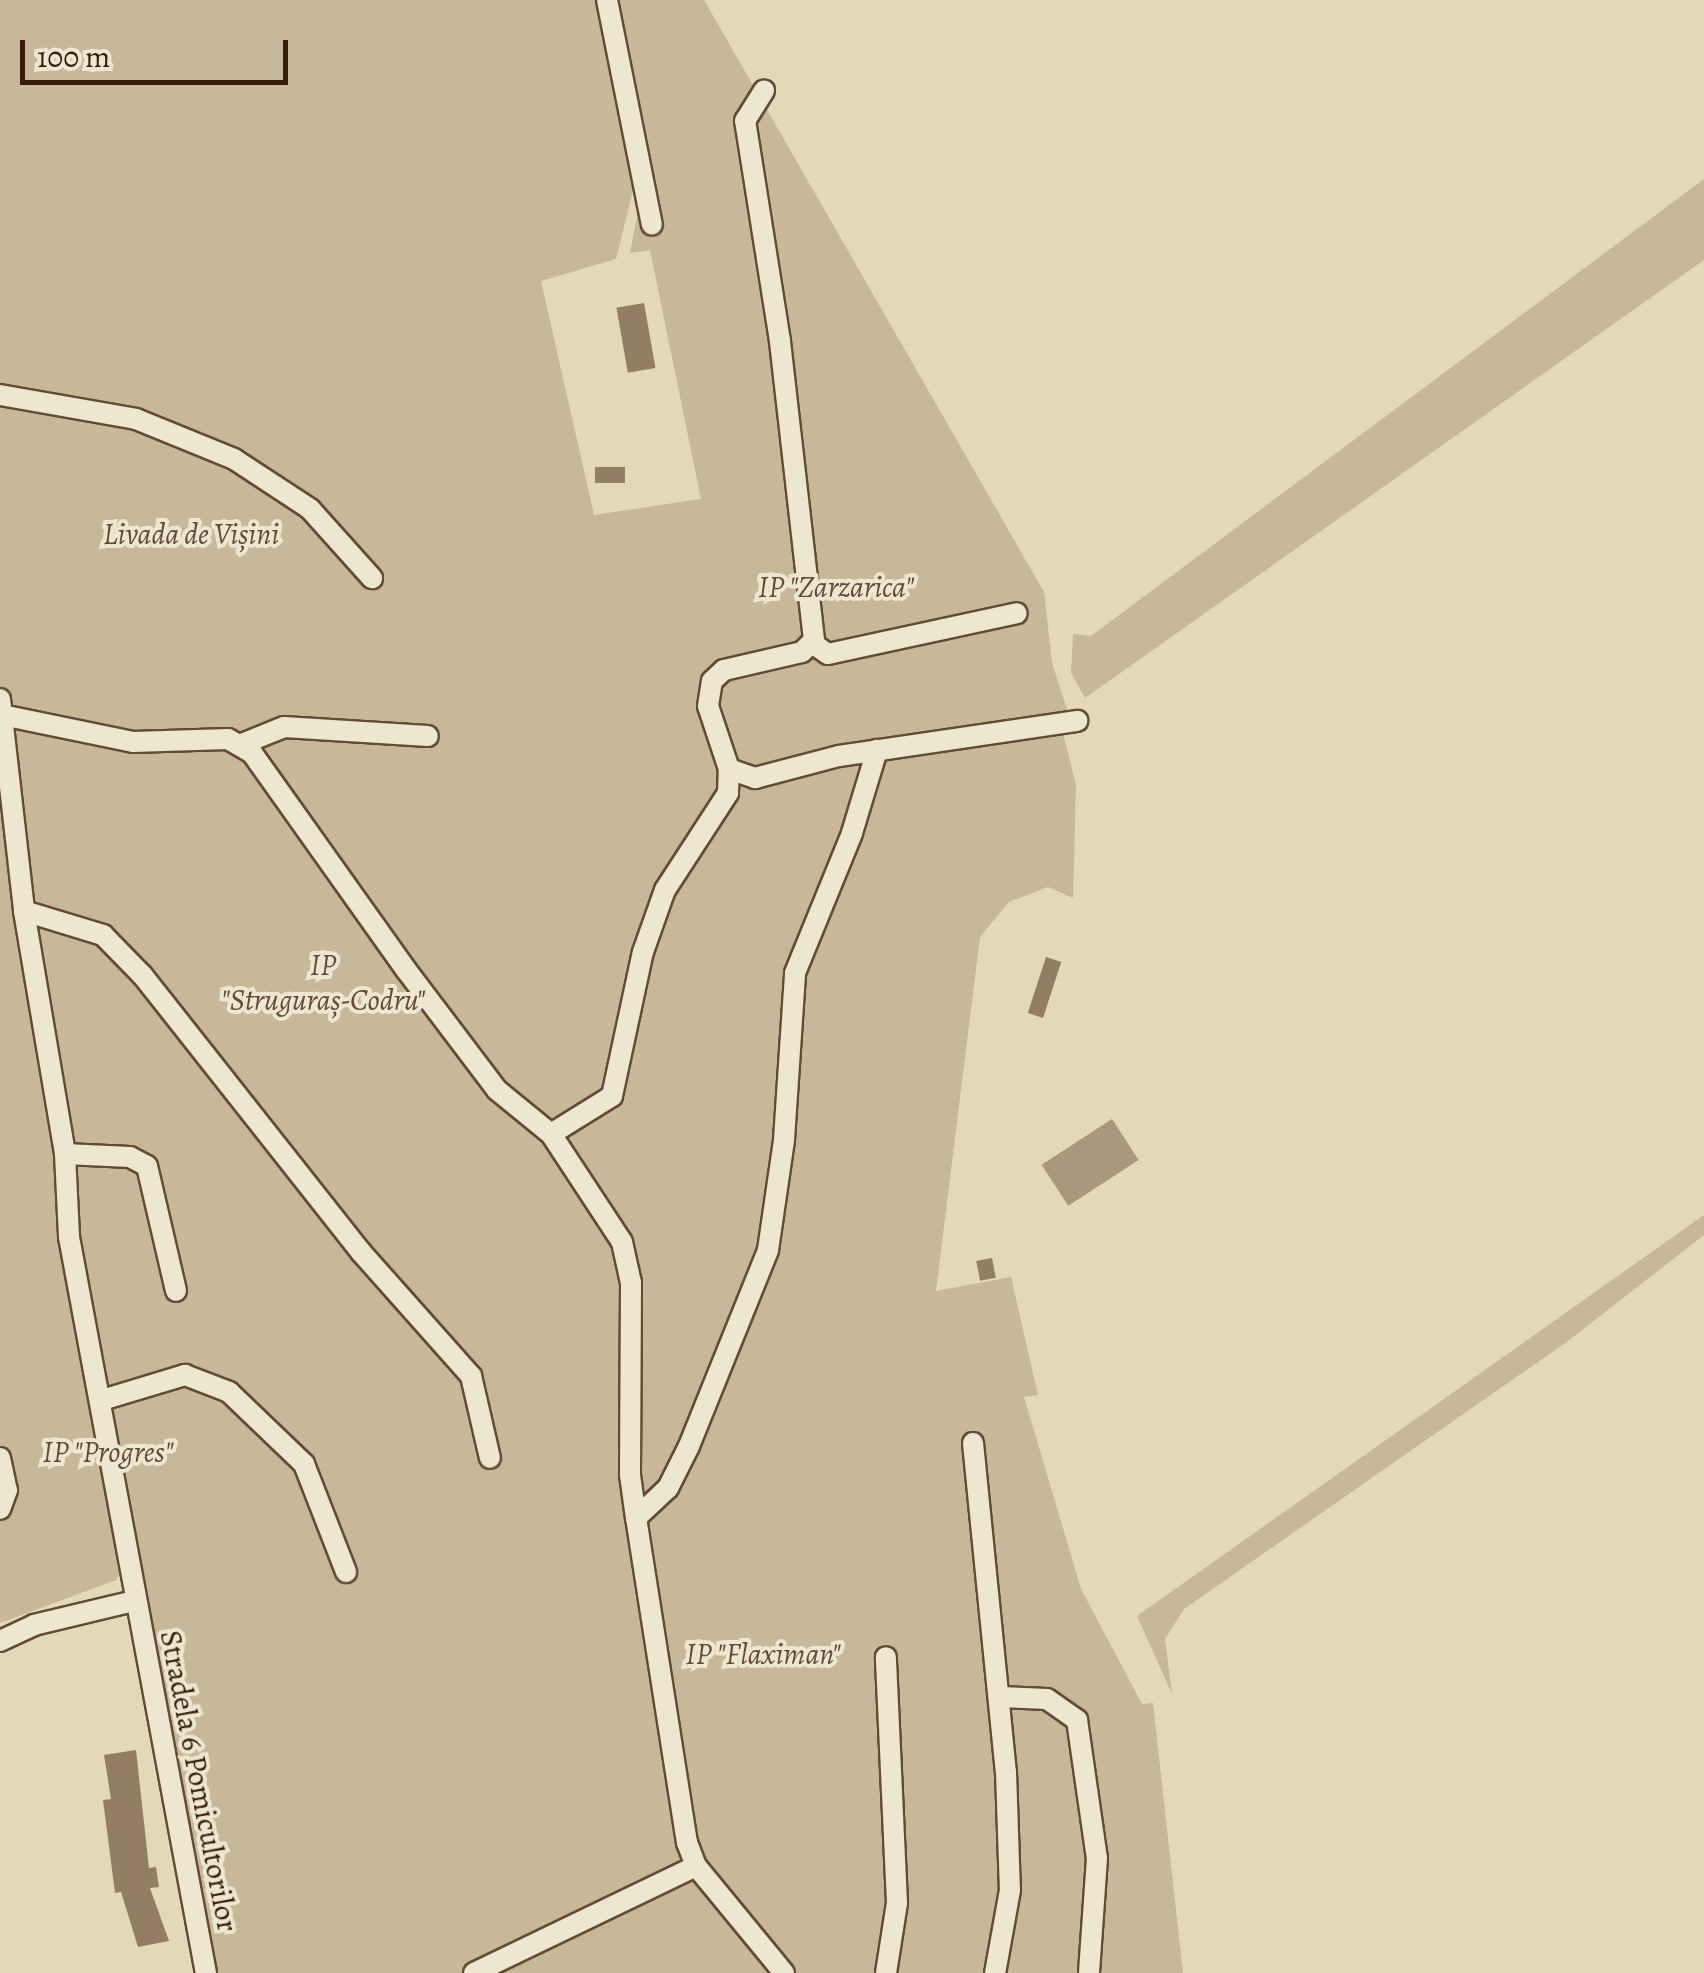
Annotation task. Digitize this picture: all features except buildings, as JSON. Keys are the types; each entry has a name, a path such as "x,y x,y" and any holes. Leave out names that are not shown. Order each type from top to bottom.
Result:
{"street":[{"path":"608,0 652,226"},
{"path":"764,90 744,121 780,342 812,643 828,654 1017,613"},
{"path":"0,395 136,419 234,459 310,509 372,578"},
{"path":"551,1134 612,1096 642,952 665,890 728,793 729,769 708,706 712,680 724,670 802,652 812,643"},
{"path":"1,714 120,741 220,738 242,744 284,726 428,736"},
{"name":"Stradela 6 Pomicultorilor","path":"1,714 24,911 65,1154 70,1237 102,1400 134,1601 206,1973"},
{"path":"729,769 755,778 877,750 1077,721"},
{"path":"242,744 496,1090 551,1134 626,1257 636,1518 665,1674 673,1779 696,1866 784,1973"},
{"path":"636,1518 668,1488 689,1446 768,1250 784,1140 795,973 852,833 877,750"},
{"path":"24,911 102,935 144,976 361,1252 471,1376 490,1458"},
{"path":"65,1154 130,1157 147,1166 176,1291"},
{"path":"102,1400 185,1375 228,1392 304,1464 346,1572"},
{"path":"973,1443 1001,1697 1010,1890 995,1973"},
{"path":"0,1458 7,1490 0,1509"},
{"path":"0,1642 34,1625 134,1601"},
{"path":"886,1656 897,1903 886,1973"},
{"path":"1001,1697 1046,1700 1076,1720 1097,1858 1089,1973"},
{"path":"474,1973 696,1866"}],"green space":[{"path":"0,0 600,0 635,182 616,259 541,281 594,515 701,499 650,250 630,253 641,195 615,6 618,0 704,0 1044,592 1052,663 1069,715 1058,713 1076,785 1073,898 1048,887 1009,902 980,937 936,1291 1011,1277 1038,1395 1024,1397 1081,1589 1142,1704 1153,1703 1183,1973 218,1973 140,1559 125,1563 116,1580 0,1623"},
{"path":"1704,179 1704,260 1085,698 1071,673 1073,634 1091,636"},
{"path":"1704,1215 1704,1235 1568,1341 1184,1609 1165,1639 1172,1694 1137,1616"}],"shaded area":[{"path":"1112,1119 1139,1160 1068,1206 1042,1165"}],"park label":[{"name":"Livada de Vișini","path":"191,534"},
{"name":"IP \"Zarzarica\"","path":"836,587"},
{"name":"IP \"Struguraș-Codru\"","path":"323,982"},
{"name":"IP \"Progres\"","path":"108,1452"},
{"name":"IP \"Flaximan\"","path":"763,1654"}]}
